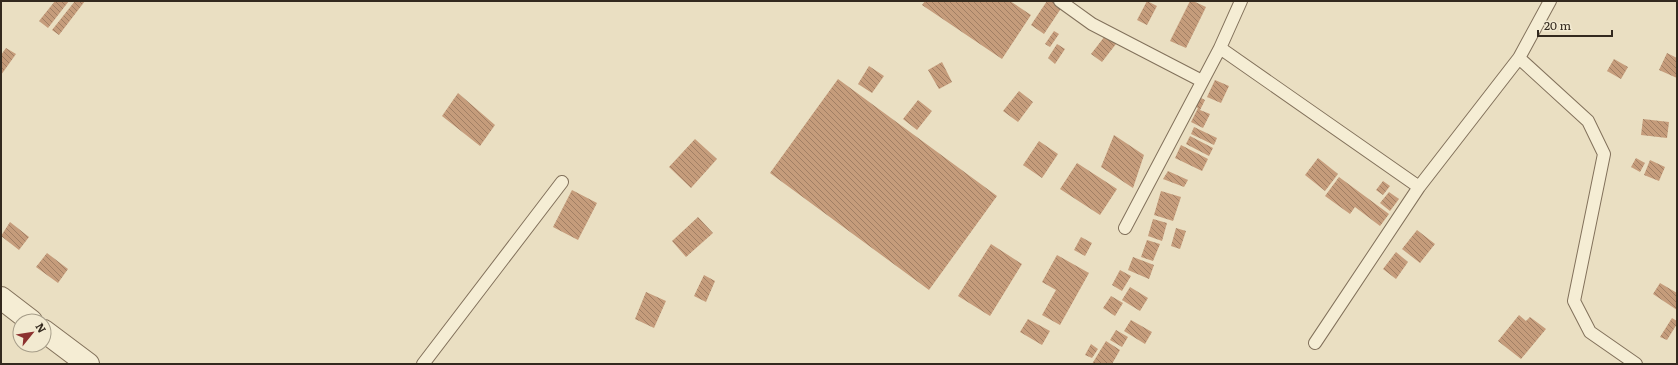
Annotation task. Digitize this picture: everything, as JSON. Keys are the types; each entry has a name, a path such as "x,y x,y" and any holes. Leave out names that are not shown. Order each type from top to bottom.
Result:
{"street":[{"path":"1,298 21,313"},
{"path":"52,337 88,364"}],"lane":[{"path":"1060,1 1092,24 1202,82"},
{"path":"1125,228 1220,48 1241,1"},
{"path":"1315,344 1419,187 1519,58 1550,1"},
{"path":"1220,48 1419,187"},
{"path":"1519,58 1588,121 1604,154 1574,301 1590,332 1636,364"},
{"path":"423,364 562,182"}],"building":[{"path":"55,1 69,1 48,28 39,21"},
{"path":"75,1 85,1 59,35 52,30"},
{"path":"925,1 1010,1 1031,15 1002,59 922,5"},
{"path":"1047,1 1053,1 1062,7 1044,34 1031,25"},
{"path":"1147,1 1157,6 1147,25 1137,20"},
{"path":"1190,1 1206,7 1186,48 1170,41"},
{"path":"1054,31 1059,34 1050,47 1045,44"},
{"path":"1105,36 1116,44 1102,62 1091,54"},
{"path":"1057,44 1065,49 1055,64 1048,58"},
{"path":"6,48 16,54 1,75 1,55"},
{"path":"1667,53 1677,58 1677,78 1659,70"},
{"path":"1614,59 1628,67 1621,79 1607,71"},
{"path":"942,62 952,82 939,89 928,70"},
{"path":"869,66 884,76 872,93 858,84"},
{"path":"838,79 997,196 929,290 770,173"},
{"path":"1215,80 1229,86 1221,103 1207,97"},
{"path":"1019,91 1033,102 1018,122 1003,111"},
{"path":"458,93 495,125 480,146 442,116"},
{"path":"1199,97 1205,100 1200,110 1210,114 1203,128 1191,122 1198,108 1194,106"},
{"path":"918,100 932,111 917,130 903,119"},
{"path":"1643,119 1669,122 1667,138 1641,135"},
{"path":"1194,127 1217,138 1214,145 1191,134"},
{"path":"1114,135 1144,155 1133,188 1101,167"},
{"path":"1190,136 1213,148 1209,156 1186,144"},
{"path":"695,139 717,159 691,188 669,167"},
{"path":"1039,141 1058,154 1042,178 1023,165"},
{"path":"1181,145 1208,159 1202,171 1175,158"},
{"path":"1318,158 1338,174 1325,191 1305,175"},
{"path":"1636,158 1645,163 1640,172 1631,167"},
{"path":"1650,160 1665,167 1659,181 1644,175"},
{"path":"1077,163 1117,189 1100,215 1060,189"},
{"path":"1168,171 1188,180 1184,187 1163,179"},
{"path":"1339,177 1389,214 1380,226 1355,207 1350,214 1325,196"},
{"path":"1383,181 1390,186 1383,195 1376,190"},
{"path":"572,190 597,203 578,240 553,227"},
{"path":"1161,191 1181,197 1173,221 1154,215"},
{"path":"1389,192 1399,199 1390,211 1380,203"},
{"path":"698,217 713,233 686,257 672,241"},
{"path":"1153,219 1167,223 1162,241 1148,236"},
{"path":"10,222 29,237 19,250 1,236"},
{"path":"1176,228 1186,231 1180,249 1171,246"},
{"path":"1417,230 1435,244 1420,263 1402,249"},
{"path":"1081,237 1092,243 1085,256 1074,250"},
{"path":"1147,240 1160,244 1153,261 1141,257"},
{"path":"991,244 1022,264 990,316 958,296"},
{"path":"1396,252 1408,262 1396,279 1383,269"},
{"path":"47,253 68,269 58,283 36,267"},
{"path":"1057,255 1089,273 1060,325 1042,315 1056,290 1042,282"},
{"path":"1133,257 1154,265 1149,279 1128,270"},
{"path":"1120,270 1131,276 1122,291 1112,285"},
{"path":"704,275 715,281 706,302 694,296"},
{"path":"1660,283 1677,293 1677,310 1653,294"},
{"path":"1130,287 1148,298 1140,311 1122,300"},
{"path":"646,292 666,301 654,328 635,319"},
{"path":"1111,296 1123,303 1115,316 1103,308"},
{"path":"1519,315 1526,321 1530,317 1546,329 1521,359 1498,341"},
{"path":"1672,318 1677,321 1677,324 1667,340 1660,337"},
{"path":"1028,319 1050,331 1042,345 1020,332"},
{"path":"1131,320 1152,332 1145,344 1124,331"},
{"path":"1116,330 1128,337 1122,347 1110,340"},
{"path":"1106,341 1120,350 1112,364 1092,364"},
{"path":"1091,344 1098,349 1092,358 1085,355"}]}
